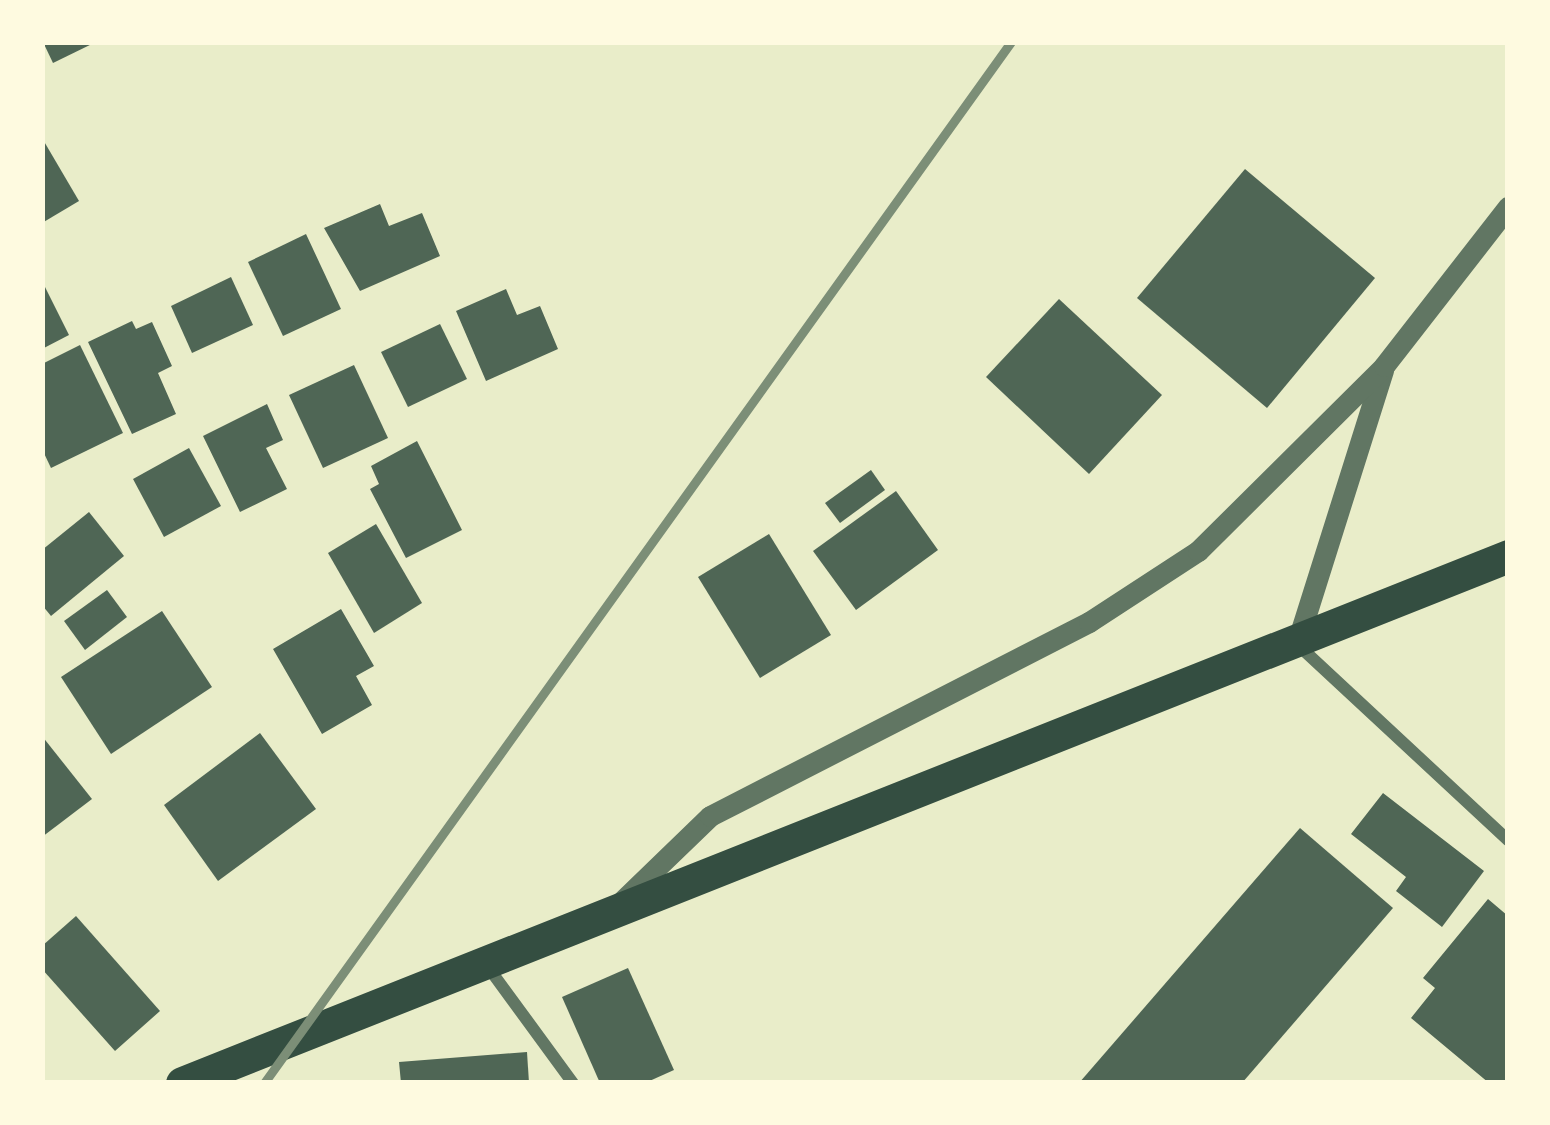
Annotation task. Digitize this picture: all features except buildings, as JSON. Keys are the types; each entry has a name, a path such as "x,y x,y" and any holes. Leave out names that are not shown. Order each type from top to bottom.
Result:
{"highway":[{"path":"182,1083 615,908 1297,644 1508,556"}],"street":[{"path":"615,908 710,816 1089,622 1198,551 1384,366 1508,207"},
{"path":"1384,366 1297,644 1508,840"},
{"path":"484,961 573,1083"}],"railway":[{"path":"264,1083 1011,42"}]}
